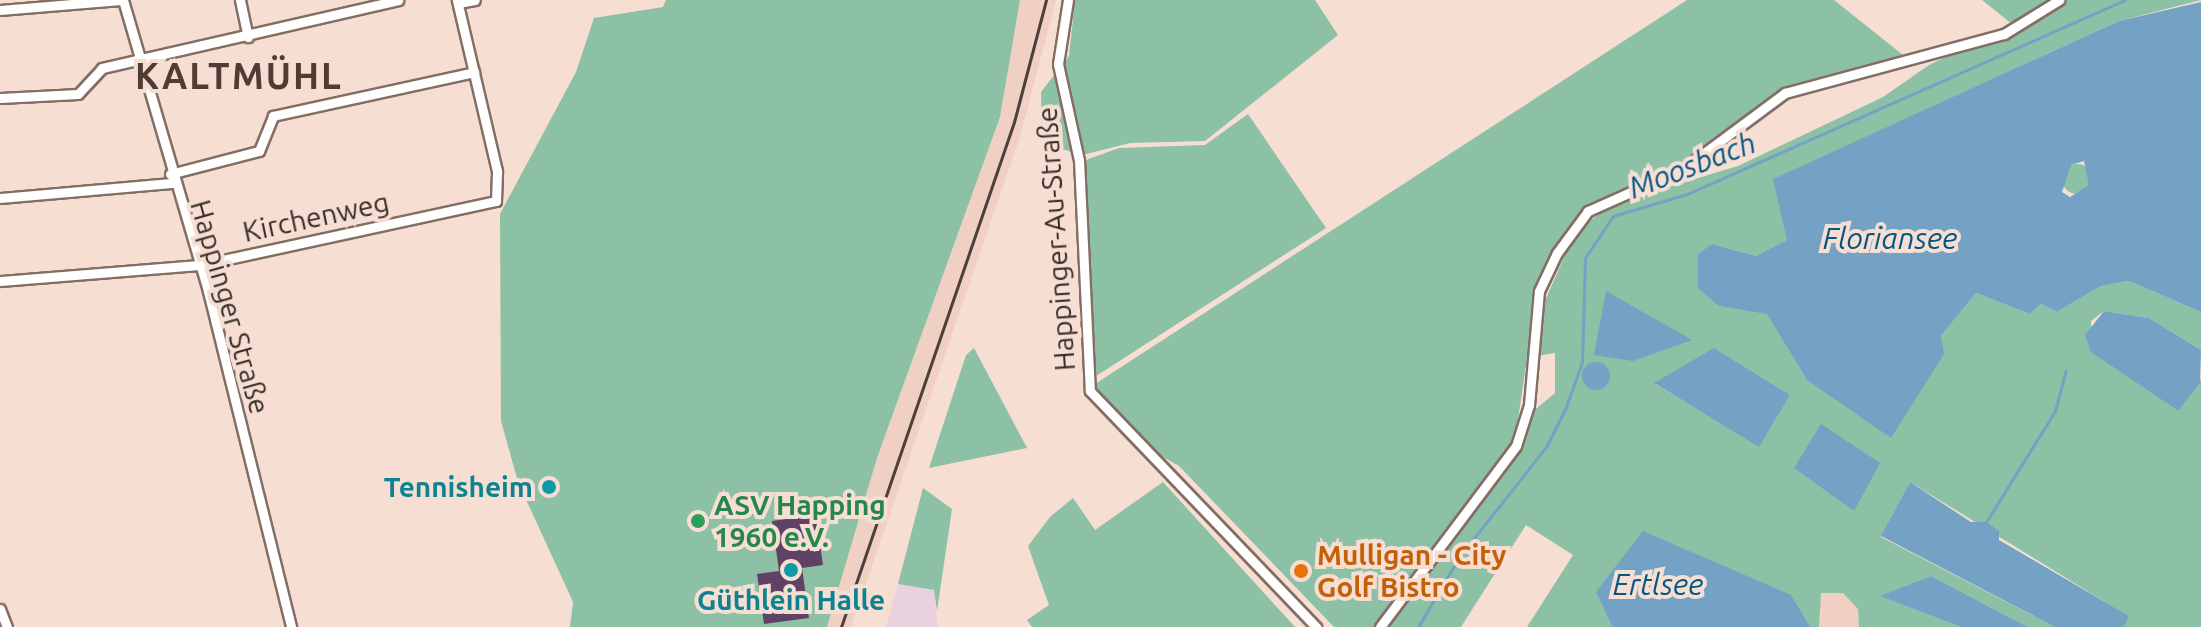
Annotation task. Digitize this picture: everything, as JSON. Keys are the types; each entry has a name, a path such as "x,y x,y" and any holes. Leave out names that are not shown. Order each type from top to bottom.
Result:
{"street":[{"path":"0,10 122,0"},
{"name":"Happinger Straße","path":"122,0 171,179 200,265 291,627"},
{"path":"240,0 248,37"},
{"path":"337,0 340,12"},
{"path":"0,98 78,94 102,68 141,64 398,0"},
{"path":"0,198 171,179 259,151 273,116 474,72 458,2 475,0"},
{"name":"Happinger-Au-Straße","path":"1068,0 1058,64 1079,160 1090,391 1316,627"},
{"path":"1380,627 1516,446 1529,405 1539,291 1563,244 1588,211 1684,168 1785,93 2004,34 2059,0"},
{"name":"Kirchenweg","path":"0,281 200,265 496,201 497,171 474,72"},
{"path":"0,609 7,627"}],"shaded area":[{"path":"1020,0 1056,0 1020,137 851,627 827,627 877,458 1000,117"},
{"path":"898,584 934,590 938,627 886,627"},
{"path":"1820,593 1843,593 1858,609 1859,627 1819,627"}],"green space":[{"path":"666,0 1020,0 1000,117 877,458 827,627 570,627 573,602 518,482 501,421 500,214 576,72 594,18 663,7"},
{"path":"1075,0 1315,0 1338,35 1205,141 1130,143 1082,155 1042,143 1041,92 1069,56"},
{"path":"1687,0 1834,0 1908,59 1772,96 1682,166 1587,209 1538,283 1515,440 1374,627 1334,627 1179,466 1154,452 1096,395 1095,384"},
{"path":"1982,0 2201,0 2119,21 1774,179 1788,240 1756,256 1712,244 1719,306 1767,313 1807,380 1941,336 1976,293 2030,314 2041,304 2057,312 2101,286 2129,281 2201,312 2201,350 2149,318 2104,311 2091,321 2092,352 2178,411 2201,379 2201,627 2124,627 2128,616 1910,482 1881,537 2055,627 2028,627 1931,576 1881,596 1961,627 1859,627 1858,609 1843,593 1821,593 1819,627 1810,627 1596,592 1612,627 1527,627 1573,555 1526,525 1461,627 1388,627 1516,456 1531,413 1555,393 1555,353 1537,356 1545,301 1574,234 1611,204 1738,166 1883,97 1929,65 2012,24","holes":["1715,349 1790,395 1759,446 1655,384"]},
{"path":"1248,114 1326,228 1093,378 1083,161 1119,148 1205,145"},
{"path":"2077,164 2088,168 2092,179 2088,190 2077,194 2066,190 2062,179 2066,168"},
{"path":"974,348 1027,448 929,468 966,355"},
{"path":"1163,482 1295,627 1032,627 1027,620 1049,605 1028,546 1050,517 1073,498 1095,530"},
{"path":"923,488 952,509 937,611 934,590 898,584"}],"water":[{"name":"Floriansee","path":"2201,2 2201,312 2129,281 2101,286 2057,312 2041,304 2030,314 1976,293 1941,336 1944,354 1891,438 1807,380 1767,314 1719,306 1698,288 1698,254 1712,244 1756,256 1787,240 1773,179 2119,21","holes":["2084,161 2089,185 2070,197 2062,192 2071,165"]},
{"path":"1606,291 1692,340 1633,361 1594,355"},
{"path":"2104,311 2149,318 2201,350 2200,383 2178,411 2091,352 2085,335"},
{"path":"1714,348 1790,395 1759,447 1654,383"},
{"path":"1596,362 1606,366 1610,376 1606,386 1596,390 1586,386 1582,376 1586,366"},
{"path":"1821,424 1880,463 1854,511 1794,468"},
{"path":"1910,482 1971,522 1986,522 1999,531 1999,540 2129,616 2124,627 2055,627 1881,536"},
{"name":"Ertlsee","path":"1643,531 1791,595 1810,627 1612,627 1596,592"},
{"path":"1931,576 2028,627 1961,627 1880,596"}],"building":[{"name":"Güthlein Halle","path":"816,515 823,565 802,568 809,618 764,624 757,574 779,571 772,521"}],"waterway":[{"name":"Moosbach","path":"1418,627 1459,557 1546,447 1566,407 1582,362 1585,258 1613,216 1687,194 2125,0"},
{"path":"1986,522 2055,411 2066,370"}],"railway":[{"path":"841,627 1014,122 1046,0"}],"place":[{"name":"Tennisheim","path":"549,487"},
{"name":"ASV Happing 1960 e.V.","path":"698,521"},
{"name":"Güthlein Halle","path":"791,570"},
{"name":"Mulligan - City Golf Bistro","path":"1301,571"}],"district":[{"name":"KALTMÜHL","path":"239,76"}]}
